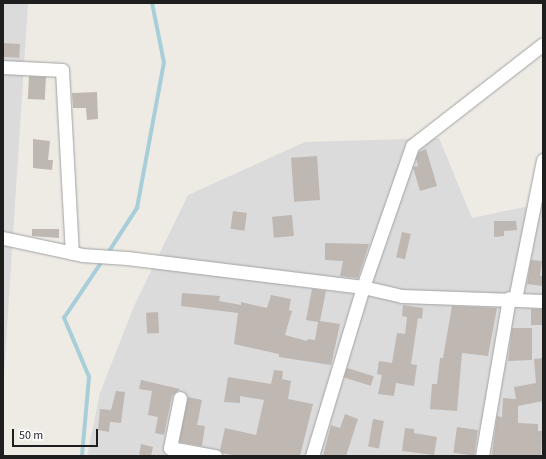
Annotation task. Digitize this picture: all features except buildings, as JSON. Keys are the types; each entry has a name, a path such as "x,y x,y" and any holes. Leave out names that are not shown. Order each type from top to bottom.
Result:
{"street":[{"path":"312,456 363,287 412,146 543,44"},
{"path":"3,67 62,70 77,254"},
{"path":"482,456 512,299 543,160"},
{"path":"3,238 77,254 127,258 363,287 402,296 543,301"},
{"path":"180,398 170,448 216,456"}],"shaded area":[{"path":"3,3 28,3 3,390"},
{"path":"439,138 472,218 543,203 543,456 87,456 100,393 134,306 188,195 305,142"}],"waterway":[{"path":"108,253 137,208 164,63 152,3"},
{"path":"82,456 89,377 64,318 103,260"}]}
